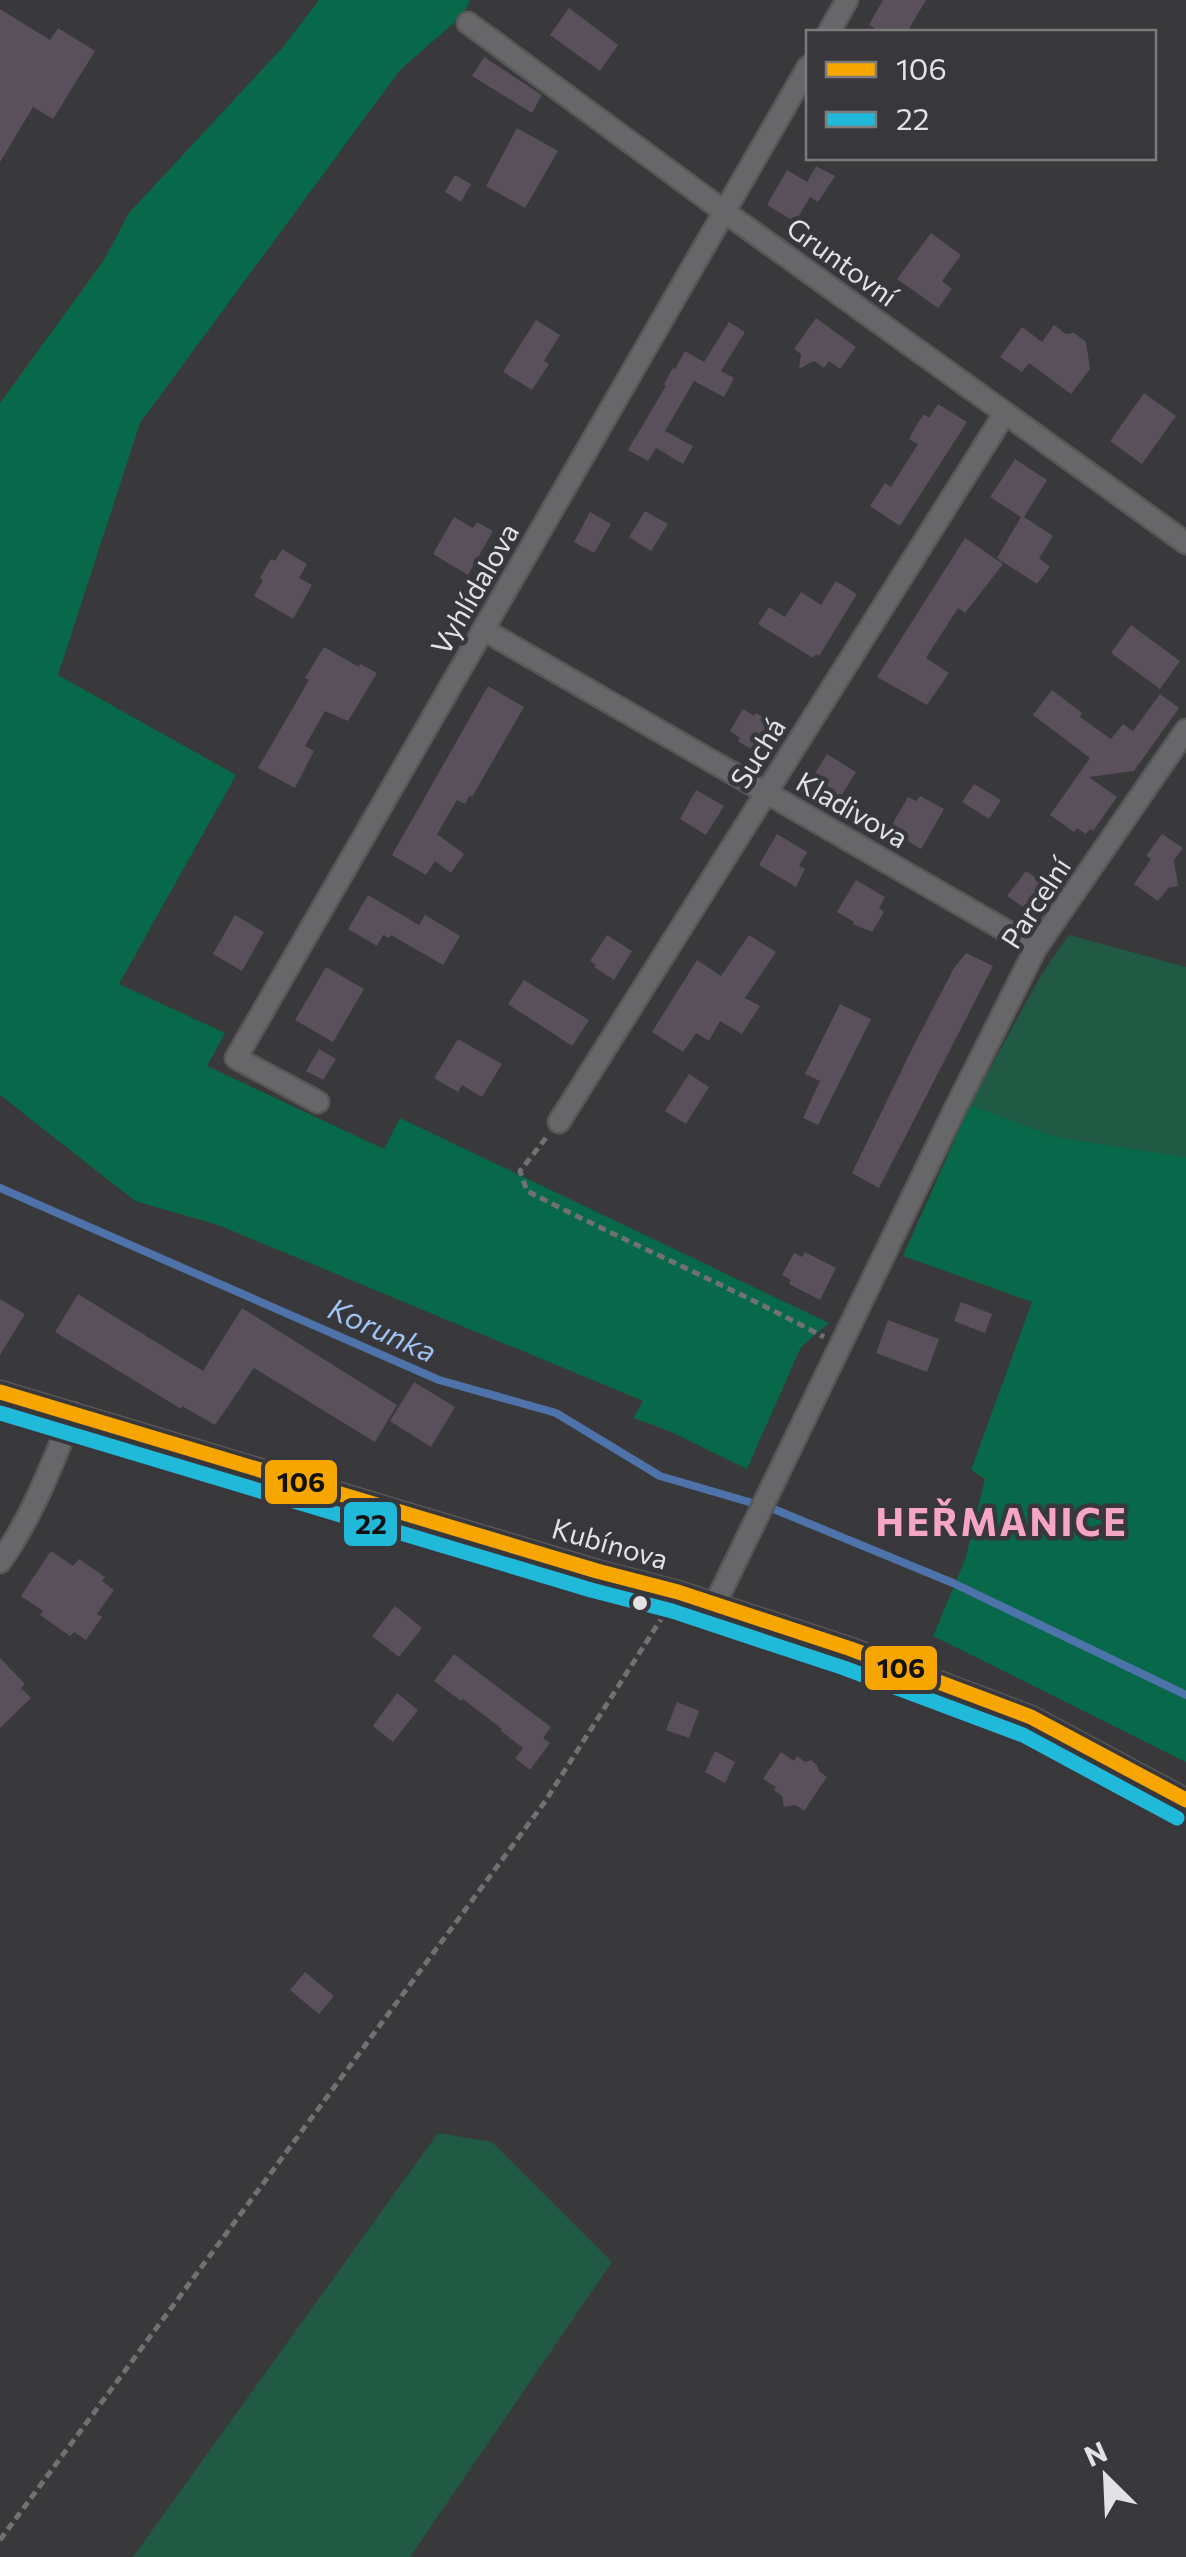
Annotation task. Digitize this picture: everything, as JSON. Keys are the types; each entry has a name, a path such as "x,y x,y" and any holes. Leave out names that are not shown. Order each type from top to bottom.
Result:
{"street":[{"path":"829,30 847,0"},
{"name":"Gruntovní","path":"468,24 1186,543"},
{"name":"Vyhlídalova","path":"318,1102 236,1058 806,70"},
{"name":"Suchá","path":"558,1122 1005,413"},
{"name":"Kladivova","path":"484,630 1036,948"},
{"name":"Parcelní","path":"716,1604 1036,948 1186,730"},
{"name":"Kubínova","path":"0,1392 678,1592 852,1648 1031,1716 1186,1800"},
{"path":"0,1562 18,1537 39,1494 72,1413"}],"path":[{"path":"558,1122 520,1171 528,1191 840,1346"},
{"path":"0,2540 544,1802 678,1592"}],"green space":[{"path":"319,0 470,0 463,15 400,70 140,423 58,675 236,775 119,984 225,1033 207,1066 384,1149 400,1118 829,1323 801,1347 747,1469 633,1418 643,1401 218,1225 135,1201 0,1095 0,403 104,260 129,213 283,47"},
{"path":"1069,935 1186,967 1186,1157 1056,1137 970,1105 1041,975"},
{"path":"970,1105 1056,1137 1186,1157 1186,1762 933,1636 965,1560 985,1479 971,1470 1032,1302 903,1256"},
{"path":"438,2133 492,2142 612,2262 410,2557 133,2557"}],"building":[{"path":"883,0 926,0 908,30 878,30 869,25"},
{"path":"569,8 618,45 600,71 550,35"},
{"path":"0,9 50,40 58,28 95,51 53,119 33,107 0,162"},
{"path":"484,57 542,95 532,113 472,76"},
{"path":"517,128 558,151 525,208 486,186"},
{"path":"816,166 835,176 818,202 810,197 795,222 767,205 787,170 807,182"},
{"path":"455,175 471,184 461,202 445,192"},
{"path":"931,233 961,255 942,281 952,289 938,308 897,279"},
{"path":"816,318 856,347 840,369 829,361 824,368 814,361 799,369 801,354 794,349"},
{"path":"536,320 560,335 544,361 549,364 532,390 503,372"},
{"path":"729,322 745,332 721,371 734,378 724,397 694,381 665,431 693,446 683,464 656,448 648,461 628,450 685,351 704,362"},
{"path":"1054,325 1086,342 1090,369 1071,394 1029,363 1022,372 1000,357 1022,327 1042,342"},
{"path":"1144,393 1176,416 1142,464 1110,441"},
{"path":"938,404 967,422 900,526 870,506 885,483 891,487 918,444 909,439 917,424 924,414 929,418"},
{"path":"1015,459 1047,480 1024,517 1053,536 1039,558 1050,567 1037,584 997,558 1021,517 990,497"},
{"path":"645,511 668,524 651,551 629,537"},
{"path":"590,512 611,524 594,553 574,542"},
{"path":"454,517 473,528 477,522 493,531 468,575 433,554"},
{"path":"965,538 1003,564 965,613 958,608 926,658 949,673 927,705 877,677"},
{"path":"282,549 307,564 299,578 312,585 293,619 254,596 271,559 275,561"},
{"path":"836,581 857,594 819,656 813,658 758,624 769,607 785,617 801,592 821,605"},
{"path":"1131,625 1180,661 1160,689 1111,653"},
{"path":"324,647 377,673 348,721 325,711 305,746 314,751 295,788 258,768"},
{"path":"488,686 524,707 472,797 465,804 457,800 437,834 464,854 451,873 435,861 426,875 392,855"},
{"path":"1052,690 1111,739 1123,724 1133,731 1160,694 1179,708 1134,771 1089,777 1117,797 1093,831 1090,829 1086,834 1077,828 1074,832 1050,815 1090,758 1033,715"},
{"path":"743,709 772,723 757,753 730,731"},
{"path":"827,754 856,772 838,801 809,783"},
{"path":"974,784 1001,800 989,819 962,802"},
{"path":"696,790 724,806 706,835 680,819"},
{"path":"920,796 944,809 921,849 889,830 908,797 916,801"},
{"path":"777,834 807,852 799,866 805,869 796,887 759,865"},
{"path":"1162,834 1183,848 1174,860 1178,886 1168,888 1158,901 1134,884 1151,859 1146,856"},
{"path":"1026,871 1047,886 1042,893 1048,897 1034,915 1007,896"},
{"path":"856,880 885,897 879,908 884,912 872,932 837,912"},
{"path":"368,895 419,925 425,915 460,936 443,965 391,935 383,935 377,946 348,929"},
{"path":"235,915 264,932 242,971 213,954"},
{"path":"607,935 632,951 614,980 590,961"},
{"path":"749,935 776,952 745,998 760,1006 742,1034 720,1021 709,1041 696,1033 683,1052 652,1032 697,960 721,976"},
{"path":"966,953 993,966 879,1188 852,1173 913,1047 954,968"},
{"path":"326,967 364,989 333,1042 295,1020"},
{"path":"524,980 589,1020 572,1046 508,1004"},
{"path":"840,1004 871,1019 818,1125 803,1118 820,1081 805,1074"},
{"path":"458,1039 502,1064 482,1097 462,1085 458,1092 434,1078"},
{"path":"319,1049 336,1059 323,1080 306,1071"},
{"path":"689,1074 709,1087 686,1124 665,1111"},
{"path":"805,1252 836,1268 820,1300 789,1284 791,1280 782,1275 794,1253 802,1257"},
{"path":"78,1294 203,1371 242,1308 397,1405 375,1442 254,1368 215,1425 182,1406 181,1409 55,1332"},
{"path":"0,1299 25,1314 0,1355"},
{"path":"961,1302 992,1314 985,1333 954,1321"},
{"path":"888,1320 939,1339 927,1372 876,1353"},
{"path":"414,1382 455,1407 431,1447 390,1421"},
{"path":"51,1551 73,1566 79,1559 105,1577 102,1581 114,1590 97,1614 102,1617 86,1640 74,1632 70,1636 21,1596"},
{"path":"395,1606 422,1628 399,1657 372,1636"},
{"path":"454,1654 551,1727 543,1738 550,1743 530,1770 515,1758 523,1748 463,1699 434,1681"},
{"path":"0,1658 25,1684 21,1688 31,1698 0,1728"},
{"path":"397,1693 418,1710 393,1742 373,1726"},
{"path":"677,1702 699,1711 689,1738 666,1730"},
{"path":"715,1751 735,1762 725,1783 705,1772"},
{"path":"781,1752 794,1761 797,1756 805,1762 811,1760 827,1777 804,1811 796,1805 784,1807 776,1787 763,1779"},
{"path":"305,1972 334,1996 319,2014 290,1990"}],"waterway":[{"name":"Korunka","path":"0,1188 439,1380 556,1413 660,1476 749,1502"},
{"name":"Korunka","path":"776,1510 953,1583 1186,1695"}],"transit line":[{"name":"106","path":"0,1392 678,1592 851,1649 1031,1717 1186,1800"},
{"name":"22","path":"0,1413 672,1611 844,1668 1023,1735 1177,1818"}],"district":[{"name":"HEŘMANICE","path":"1002,1523"}]}
